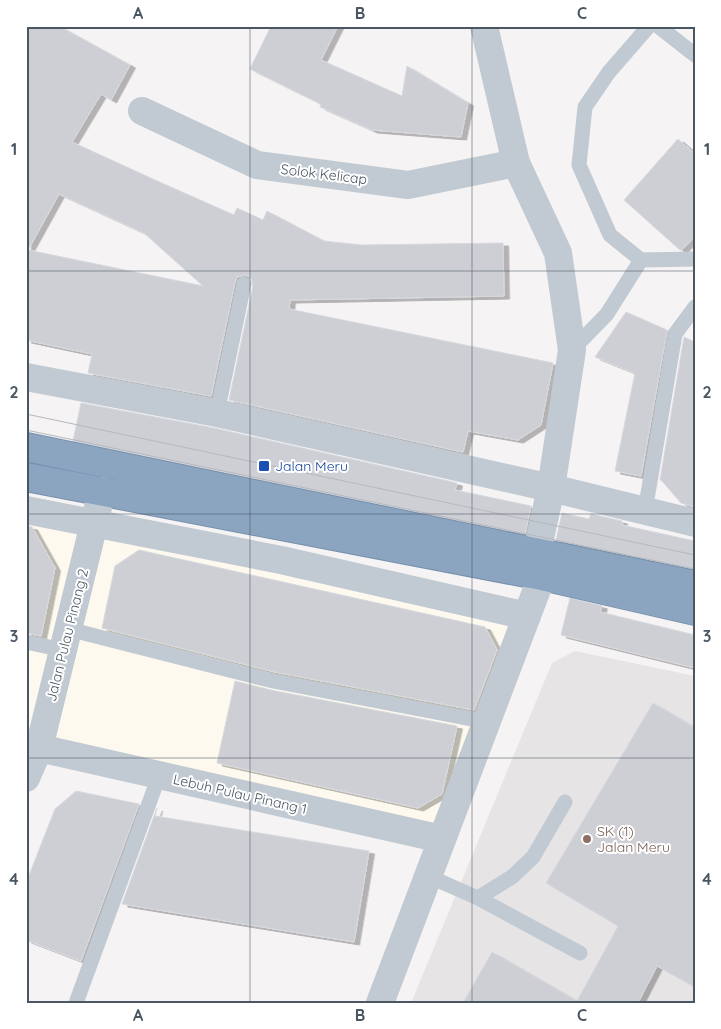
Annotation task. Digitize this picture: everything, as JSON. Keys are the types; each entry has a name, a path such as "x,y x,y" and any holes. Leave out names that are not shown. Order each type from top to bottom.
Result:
{"highway":[{"path":"26,447 539,564 695,610"},
{"path":"26,476 102,491 539,564 695,585"}],"street":[{"path":"380,1003 527,616 539,564 572,350 558,253 516,163 484,26"},
{"name":"Solok Kelicap","path":"142,111 257,165 408,185 516,163"},
{"path":"26,377 217,413 551,488 695,523"},
{"name":"Jalan Pulau Pinang 2","path":"30,766 66,639 102,491"},
{"path":"26,510 281,560 527,616"},
{"name":"Lebuh Pulau Pinang 1","path":"30,766 160,776 442,839"}],"lane":[{"path":"649,26 609,72 585,107 579,165 610,235 641,260 695,259"},
{"path":"658,26 695,55"},
{"path":"572,350 607,314 641,260"},
{"path":"217,413 244,284"},
{"path":"645,511 675,334 695,307"},
{"path":"26,642 66,639 486,722"},
{"path":"76,1003 160,776"},
{"path":"478,898 512,878 533,857 565,802"},
{"path":"428,876 478,898 580,953"}],"shaded area":[{"path":"26,519 515,623 435,829 26,739"},
{"name":"SK (1) Jalan Meru","path":"575,651 695,676 695,1003 411,1003 552,663"}],"building":[{"path":"26,26 59,26 130,65 111,100 101,94 72,142 234,215 237,208 263,220 267,211 324,241 362,245 503,243 504,296 290,300 289,309 553,363 541,425 518,440 468,431 463,452 229,400 253,286 251,277 245,275 237,277 235,282 211,396 88,373 92,354 26,340","holes":["59,194 144,233 203,286 28,250"]},
{"path":"271,26 338,26 321,60 402,96 407,66 468,103 461,137 372,130 320,107 321,104 250,69"},
{"path":"678,139 695,154 695,236 682,250 624,200"},
{"path":"626,312 667,330 641,476 615,471 635,373 595,357"},
{"path":"684,337 695,342 695,507 681,503 660,480"},
{"path":"81,403 214,428 457,483 455,490 531,506 525,534 73,441"},
{"path":"562,513 589,519 591,514 622,521 622,525 695,541 695,569 556,540"},
{"path":"26,526 32,527 55,568 41,636 26,633"},
{"path":"139,550 485,627 497,650 474,710 275,672 102,628 115,566"},
{"path":"570,598 602,606 600,612 695,635 695,668 561,635"},
{"path":"235,681 271,690 457,726 442,794 418,808 217,763"},
{"path":"653,703 695,728 695,987 657,966 638,1003 463,1003 492,952 577,1001 618,926 546,883"},
{"path":"76,791 139,804 81,961 26,940 26,883 55,809"},
{"path":"157,808 155,816 369,851 354,942 122,904"}],"tram line":[{"path":"26,414 695,555"},
{"path":"26,430 695,569"}],"place":[{"name":"Jalan Meru","path":"264,466"},
{"name":"SK (1) Jalan Meru","path":"587,839"}]}
